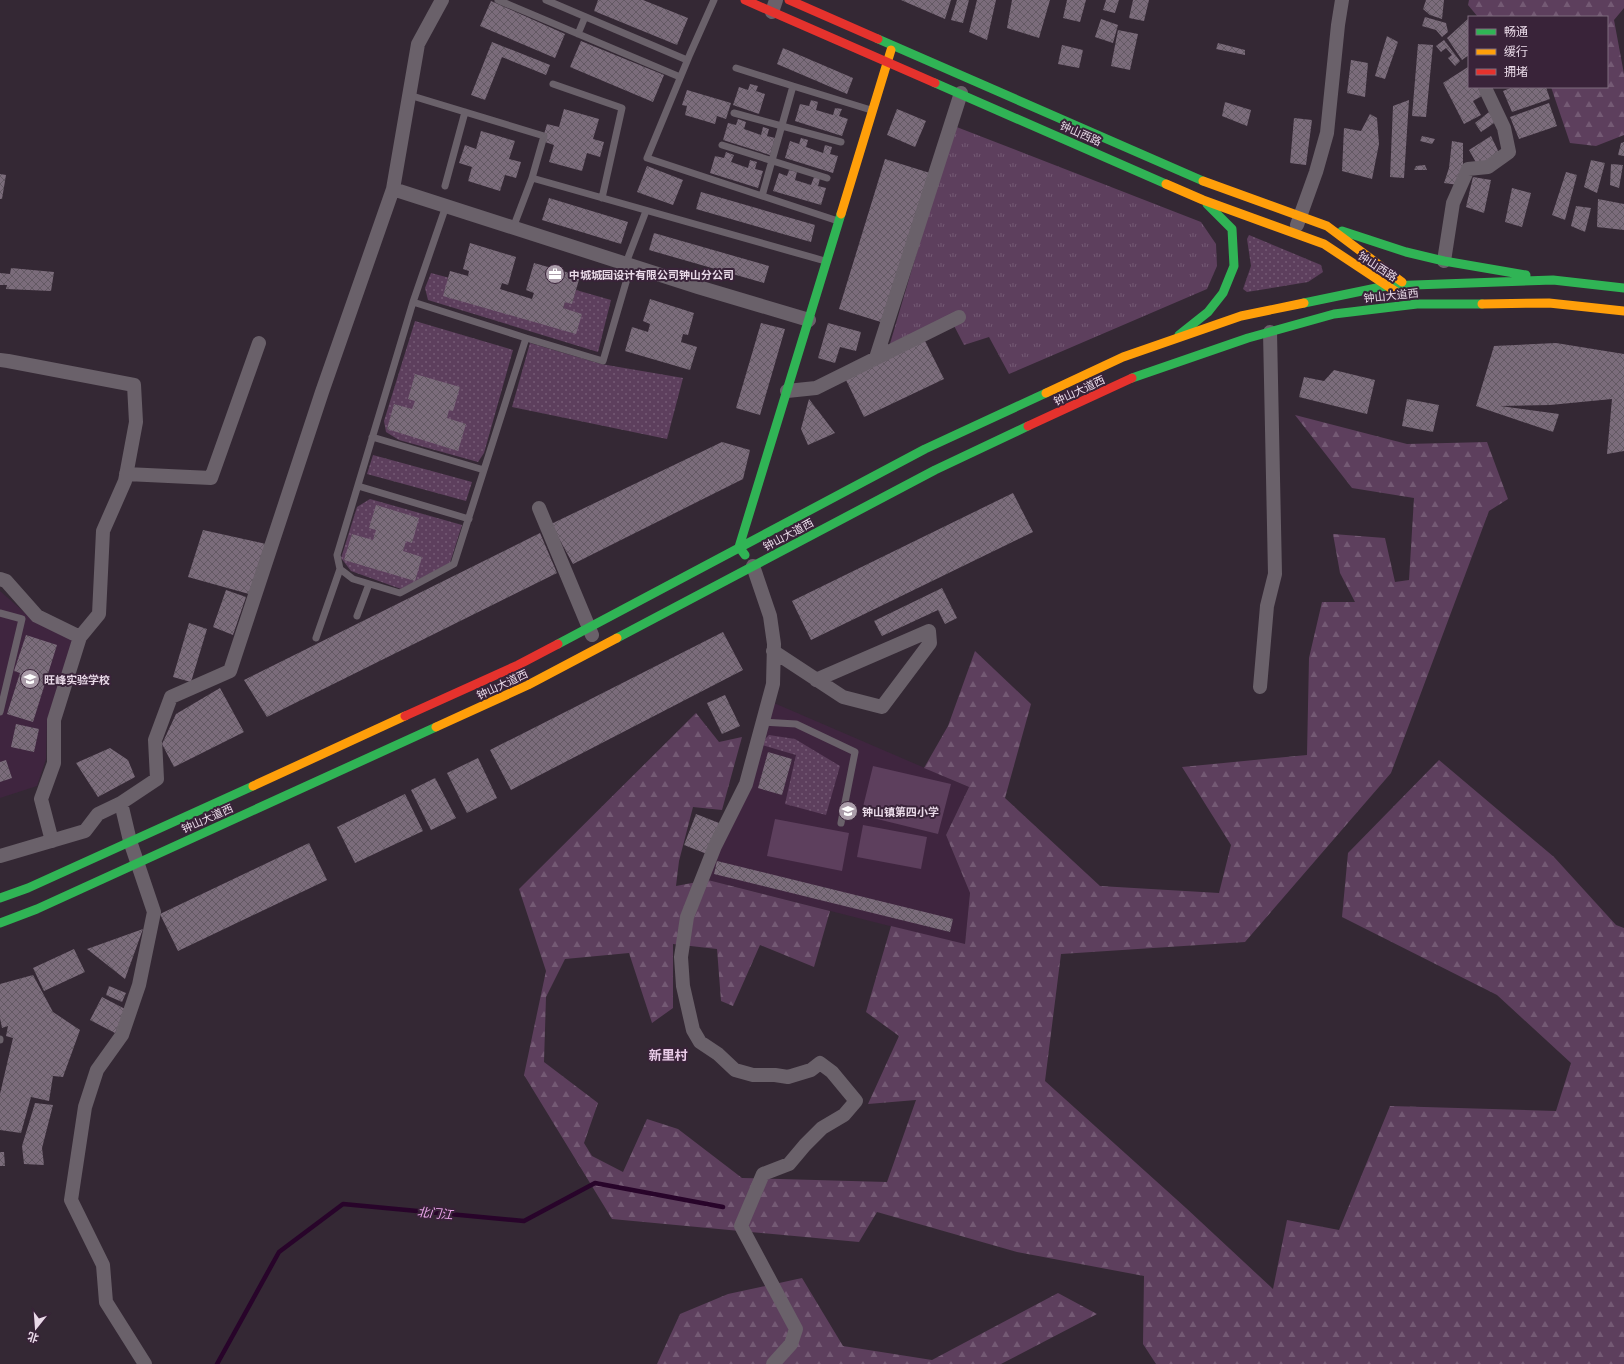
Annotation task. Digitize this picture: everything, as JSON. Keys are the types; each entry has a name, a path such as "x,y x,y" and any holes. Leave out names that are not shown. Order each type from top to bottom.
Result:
{"main road":[{"name":"钟山西路","path":"745,0 774,6 888,62 1203,200 1324,244 1386,286 1412,295"},
{"name":"钟山西路","path":"789,0 1209,184 1327,226 1412,295"},
{"path":"753,566 740,547 893,45"},
{"path":"1174,339 1208,312 1223,293 1234,266 1232,229 1203,200"},
{"path":"1327,226 1406,252 1444,261 1553,280"},
{"name":"钟山大道西","path":"0,922 8,916 37,909 528,685 935,470 1132,378 1270,332 1334,314 1412,295 1553,280 1624,288"},
{"name":"钟山大道西","path":"0,898 28,888 518,665 925,449 1124,357 1241,316 1386,286 1412,295 1549,303 1624,311"}],"street":[{"path":"0,856 85,831 98,814 121,803 157,779 155,740 171,697 230,671 322,392 393,189 418,44 442,0"},
{"path":"1294,233 1316,172 1327,133 1342,0"},
{"path":"1444,261 1453,203 1468,168 1488,167 1509,152 1504,128 1486,90"},
{"path":"876,358 960,93"},
{"path":"393,189 809,320"},
{"path":"787,390 816,388 959,317"},
{"path":"1260,687 1266,606 1275,574 1270,332"},
{"path":"126,474 210,478 259,343"},
{"path":"0,360 134,385 136,422 125,481 103,531 99,614 80,637 54,720 54,763 41,799 52,841"},
{"path":"539,508 598,648"},
{"path":"753,566 770,616 773,651 773,684 746,784 715,846 687,917 681,957 683,986 693,1030 700,1042 718,1054 735,1070 753,1075 775,1075 788,1077 811,1070 820,1063 832,1072 856,1101 844,1115 822,1128 789,1164 763,1174 741,1226 796,1329 791,1344 773,1364"},
{"path":"0,579 6,581 37,616 80,637"},
{"path":"773,651 816,680 843,698 882,707 930,643 929,631 816,680"},
{"path":"121,803 130,841 154,912 139,985 122,1035 96,1070 85,1107 72,1200 102,1265 106,1302 145,1364"}],"lane":[{"path":"498,0 680,77"},
{"path":"546,0 687,60"},
{"path":"714,0 687,60 648,158 839,221"},
{"path":"578,34 585,17"},
{"path":"736,68 873,111"},
{"path":"553,84 622,108 602,198"},
{"path":"762,196 793,86"},
{"path":"409,95 544,136 532,178 513,228"},
{"path":"445,186 465,112"},
{"path":"734,113 841,142"},
{"path":"722,145 772,162 827,178"},
{"path":"532,178 827,262"},
{"path":"316,638 340,569 337,555 372,437 413,302 446,206"},
{"path":"413,302 603,361 629,264 646,211"},
{"path":"340,569 353,579 400,593 454,564 526,338"},
{"path":"372,437 484,470"},
{"path":"358,486 468,519"},
{"path":"357,616 369,584"},
{"path":"0,613 22,619 0,712"},
{"path":"762,722 796,724 855,752 841,823"}],"shaded area":[{"name":"旺峰实验学校","path":"0,591 32,619 74,638 47,720 46,759 37,786 0,798"},
{"name":"钟山镇第四小学","path":"774,703 969,787 946,835 970,893 965,945 708,880"}],"green space":[{"path":"1469,0 1624,0 1624,8 1614,20 1624,74 1624,135 1596,146 1570,143 1551,88 1608,88 1608,16 1477,16 1468,5"},
{"path":"954,126 1201,222 1216,244 1217,266 1207,289 1009,374 989,337 964,345 949,316 889,347"},
{"path":"1249,235 1321,265 1323,272 1308,282 1247,292 1243,289 1251,266 1247,239"},
{"path":"431,273 563,308 565,302 572,303 576,290 611,300 598,352 428,300 425,288"},
{"path":"415,321 513,350 484,453 478,462 399,440 386,432 384,421"},
{"path":"530,343 601,364 683,378 667,439 512,407"},
{"path":"1295,415 1407,444 1487,442 1508,499 1489,511 1391,773 1245,942 1061,954 1045,1081 1186,1208 1273,1289 1287,1220 1339,1230 1390,1106 1556,1111 1571,1063 1497,995 1342,917 1348,853 1439,760 1554,857 1616,925 1624,928 1624,1364 1156,1364 1143,1344 1144,1276 1017,1252 877,1212 859,1242 612,1219 524,1075 546,971 519,889 696,713 719,742 742,737 722,810 693,807 679,861 676,886 708,880 830,911 814,967 760,945 733,1006 721,1001 717,949 673,944 673,1008 652,1023 629,953 565,959 546,997 544,1062 598,1103 584,1143 592,1156 623,1172 647,1119 678,1129 742,1178 887,1182 916,1100 868,1104 899,1036 866,1012 891,926 965,944 970,893 946,835 969,787 924,768 948,726 975,651 1031,704 1005,798 1100,886 1219,893 1231,845 1182,767 1307,755 1309,658 1322,602 1355,602 1340,573 1333,534 1385,538 1395,582 1409,580 1414,498 1352,488"},
{"path":"373,455 472,482 466,501 367,474"},
{"path":"370,499 462,525 450,563 401,589 351,571 341,558 357,507"},
{"path":"769,735 795,739 840,766 826,815 785,804 796,755 762,745 763,741"},
{"path":"873,766 951,784 938,834 861,815"},
{"path":"775,819 849,833 842,871 767,856"},
{"path":"863,825 927,837 921,869 857,857"},
{"path":"802,1278 843,1346 932,1360 1058,1293 1097,1314 1001,1364 657,1364 680,1314 728,1294"}],"building":[{"path":"598,0 643,0 688,18 677,45 594,11"},
{"path":"901,0 951,0 945,19"},
{"path":"957,0 969,0 963,23 951,20"},
{"path":"977,0 996,0 987,40 969,32"},
{"path":"1012,0 1050,0 1039,38 1007,28"},
{"path":"1067,0 1086,0 1080,22 1063,18"},
{"path":"1106,0 1119,0 1115,13 1103,10"},
{"path":"1133,0 1149,0 1144,21 1129,18"},
{"path":"1426,0 1444,0 1442,19 1430,15 1423,9"},
{"path":"491,1 565,34 555,58 480,26"},
{"path":"1425,17 1446,23 1448,32 1442,37 1436,30 1422,26"},
{"path":"1101,19 1118,25 1113,43 1095,37"},
{"path":"1468,19 1468,56 1462,60 1447,38"},
{"path":"1118,30 1138,34 1130,70 1111,66"},
{"path":"1387,36 1398,42 1385,79 1375,76"},
{"path":"1444,40 1460,61 1455,66 1448,58 1452,55 1446,48 1441,52 1436,46"},
{"path":"581,41 664,75 653,102 570,67"},
{"path":"492,42 550,65 546,75 502,57 485,100 471,95"},
{"path":"1218,43 1245,50 1245,55 1216,49"},
{"path":"1418,44 1433,45 1426,117 1412,116"},
{"path":"1062,45 1083,50 1079,68 1058,64"},
{"path":"783,48 853,78 847,94 777,64"},
{"path":"1351,60 1368,63 1365,97 1347,93"},
{"path":"1468,67 1468,88 1478,88 1482,96 1473,101 1481,115 1464,124 1443,83"},
{"path":"750,84 758,86 756,91 765,94 759,114 733,105 739,87 748,90"},
{"path":"1510,88 1546,88 1550,99 1512,112 1503,91"},
{"path":"687,90 731,103 726,119 717,116 715,124 685,115 687,106 682,105"},
{"path":"811,100 818,102 816,110 833,115 835,108 842,109 839,116 848,119 842,136 795,121 800,104 809,106"},
{"path":"1409,100 1404,178 1390,177 1393,106"},
{"path":"1225,102 1251,110 1247,126 1222,116"},
{"path":"1549,103 1557,126 1519,139 1510,117"},
{"path":"564,109 599,119 593,139 604,142 600,157 587,153 582,171 549,162 554,145 542,141 547,124 559,127"},
{"path":"897,109 926,121 915,147 887,135"},
{"path":"1489,112 1497,121 1481,132 1475,123"},
{"path":"1370,114 1377,118 1379,144 1372,179 1342,171 1344,128 1361,131"},
{"path":"1294,118 1312,120 1306,165 1290,163"},
{"path":"738,119 746,122 744,129 761,135 763,127 769,129 767,136 775,138 770,155 723,140 728,123 736,125"},
{"path":"481,131 515,141 509,159 521,162 516,178 505,175 500,191 468,181 472,167 459,163 465,145 476,149"},
{"path":"1422,136 1435,139 1432,144 1420,141"},
{"path":"1491,136 1501,157 1478,166 1469,150"},
{"path":"801,138 808,140 806,147 823,153 825,145 832,147 830,154 838,156 833,173 785,158 790,141 799,144"},
{"path":"1452,141 1463,143 1463,166 1459,185 1444,183 1449,168"},
{"path":"1624,142 1624,156 1618,155 1621,143"},
{"path":"726,152 734,155 731,162 748,168 750,160 757,162 755,169 763,171 758,188 710,173 715,156 724,158"},
{"path":"885,159 930,173 884,323 839,309"},
{"path":"1591,160 1605,163 1597,193 1584,187"},
{"path":"1611,164 1623,165 1619,188 1610,185"},
{"path":"1425,165 1427,170 1414,170 1416,166"},
{"path":"647,166 683,180 673,205 637,192"},
{"path":"789,170 797,172 795,180 811,185 814,177 820,179 818,186 826,188 821,205 773,191 779,173 787,176"},
{"path":"1566,172 1577,175 1565,220 1552,215"},
{"path":"0,174 6,175 2,199 0,199"},
{"path":"1473,177 1491,180 1484,213 1466,207"},
{"path":"1512,188 1531,193 1522,227 1505,222"},
{"path":"701,192 815,225 811,242 696,209"},
{"path":"549,198 628,222 621,244 542,220"},
{"path":"1598,199 1624,204 1624,230 1597,227"},
{"path":"1576,206 1591,208 1585,232 1571,226"},
{"path":"654,233 769,266 764,283 649,250"},
{"path":"470,243 516,257 508,285 502,283 500,289 532,299 534,293 526,290 534,263 580,276 572,304 565,302 563,308 582,314 576,334 443,296 450,271 468,276 469,271 463,269"},
{"path":"11,268 54,272 51,291 6,289 7,285 0,285 0,273 10,274"},
{"path":"650,299 694,313 688,335 683,334 681,342 697,347 690,370 625,351 632,327 648,332 650,324 643,321"},
{"path":"761,323 785,329 760,415 736,408"},
{"path":"828,323 861,332 856,351 840,347 835,363 818,358"},
{"path":"924,339 944,379 864,417 845,378"},
{"path":"1556,343 1624,354 1624,451 1607,454 1612,399 1550,405 1500,406 1559,414 1553,432 1476,406 1494,346"},
{"path":"1334,370 1375,380 1367,414 1299,397 1304,377 1324,381"},
{"path":"415,374 460,387 453,411 449,410 447,418 466,424 458,451 387,429 394,404 412,409 415,401 408,399"},
{"path":"809,399 835,433 808,445 801,429"},
{"path":"1407,399 1439,405 1433,432 1402,426"},
{"path":"722,442 750,450 743,479 573,564 551,524"},
{"path":"1013,493 1033,532 811,640 792,601"},
{"path":"376,505 419,518 412,543 406,541 403,551 422,557 415,581 344,560 352,534 373,540 376,530 369,528"},
{"path":"203,530 266,544 249,594 188,577"},
{"path":"540,533 557,573 267,717 244,680"},
{"path":"942,588 957,618 945,624 938,610 882,636 874,621"},
{"path":"226,590 246,597 233,635 213,627"},
{"path":"189,623 207,629 191,682 173,677"},
{"path":"723,632 743,670 511,790 490,750"},
{"path":"26,635 57,645 33,722 7,714 20,673 14,671"},
{"path":"220,688 244,732 174,767 162,744 176,714"},
{"path":"725,695 740,726 722,734 707,703"},
{"path":"16,724 39,729 34,752 11,747"},
{"path":"110,748 128,760 135,777 98,797 76,763"},
{"path":"768,752 792,759 782,795 758,788"},
{"path":"478,758 497,798 467,813 447,773"},
{"path":"6,760 12,778 0,782 0,762"},
{"path":"435,778 456,818 431,830 411,790"},
{"path":"405,794 423,831 355,863 337,827"},
{"path":"696,814 719,823 707,854 684,845"},
{"path":"309,843 327,880 178,951 160,914"},
{"path":"717,861 953,919 950,932 714,874"},
{"path":"143,929 125,979 87,949"},
{"path":"74,949 85,972 44,991 33,968"},
{"path":"33,975 53,1012 80,1030 63,1077 53,1076 49,1101 31,1097 21,1133 0,1130 0,1094 13,1038 6,1036 8,1026 2,1028 0,1018 0,984"},
{"path":"109,986 126,993 122,1002 106,995"},
{"path":"102,997 127,1010 115,1033 90,1020"},
{"path":"35,1103 53,1105 42,1148 44,1165 24,1164 22,1146"},
{"path":"0,1152 4,1152 5,1166 0,1166"}],"waterway":[{"name":"北门江","path":"217,1364 279,1252 343,1204 524,1221 595,1183 723,1207"}],"traffic: fast":[{"path":"878,39 1203,181"},
{"path":"935,83 1166,184"},
{"path":"1179,335 1208,312 1223,293 1234,266 1232,229 1207,204"},
{"path":"745,555 739,547 841,214"},
{"path":"1342,231 1406,252 1444,261 1526,275"},
{"path":"1304,303 1386,286 1553,280 1624,288"},
{"path":"1132,378 1248,338 1334,314 1417,304 1482,304"},
{"path":"558,644 925,449 1046,393"},
{"path":"617,638 935,470 1028,426"},
{"path":"0,923 37,909 436,727"},
{"path":"0,898 28,888 253,786"}],"traffic: slow":[{"path":"841,214 891,50"},
{"path":"1203,181 1327,226 1402,282"},
{"path":"1166,184 1203,200 1324,244 1395,291"},
{"path":"1046,393 1123,357 1241,316 1304,303"},
{"path":"1482,304 1549,303 1624,311"},
{"path":"436,727 528,685 617,638"},
{"path":"253,786 405,716"}],"traffic: jam":[{"path":"745,0 935,83"},
{"path":"789,0 878,39"},
{"path":"1028,426 1132,378"},
{"path":"405,716 518,665 558,644"}],"place":[{"name":"中城城园设计有限公司钟山分公司","path":"555,274"},
{"name":"旺峰实验学校","path":"30,679"},
{"name":"钟山镇第四小学","path":"848,811"}],"district":[{"name":"新里村","path":"668,1055"}]}
